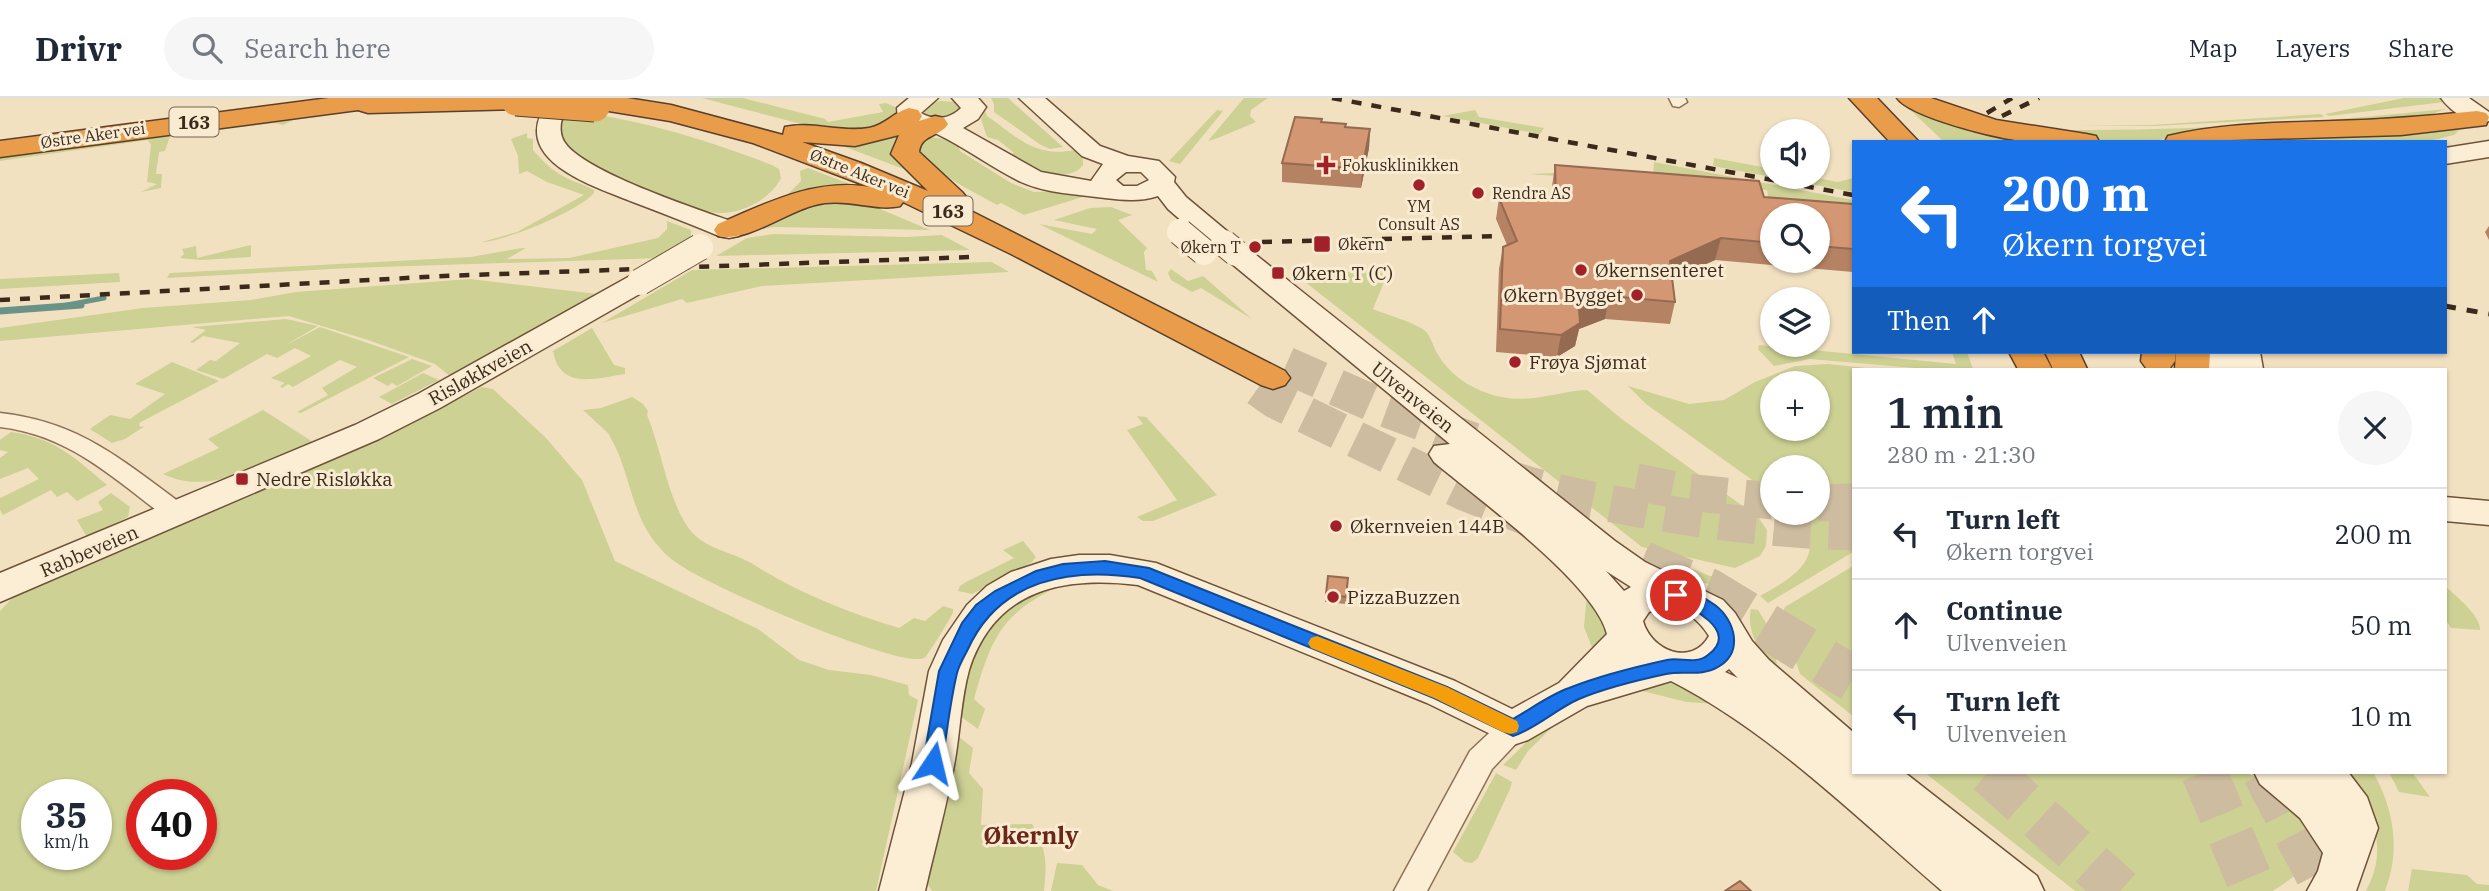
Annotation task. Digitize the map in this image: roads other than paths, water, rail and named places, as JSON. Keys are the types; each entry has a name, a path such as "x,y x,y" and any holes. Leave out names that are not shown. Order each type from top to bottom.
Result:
{"highway":[{"name":"Østre Aker vei","path":"0,139 316,98"},
{"name":"Østre Aker vei","path":"0,149 394,98"},
{"name":"Østre Aker vei","path":"644,98 767,138 861,160 952,198 1273,377"},
{"path":"1862,98 1904,140"},
{"path":"1888,98 1931,140"},
{"path":"1910,98 1962,120 2069,140"},
{"name":"163","path":"286,111 423,102 591,102 674,122 767,138 1273,377"},
{"name":"Østre Aker vei","path":"591,102 717,124 860,171 957,215 1273,377"},
{"path":"767,138 861,138 927,116"},
{"path":"927,116 905,144 905,154 952,198"},
{"path":"2188,140 2213,135 2485,124"},
{"path":"729,230 783,191 791,178 790,172 767,138"},
{"path":"729,230 789,202 829,192 859,194 912,206"}],"main road":[{"path":"563,98 554,110 548,129 551,146 556,154 586,174 729,230"},
{"name":"Ulvenveien","path":"1031,98 1091,150 1094,160 1115,179 1180,232 1251,278 1632,571 1712,611 1727,638 1777,692 1852,755"},
{"path":"2452,98 2485,124"},
{"path":"2460,98 2485,124"},
{"path":"927,116 956,122 967,106"},
{"path":"967,106 976,135 987,151"},
{"path":"927,116 1024,174 1082,188 1115,179"},
{"path":"2447,141 2463,137 2485,124"},
{"path":"2447,154 2485,124"},
{"name":"Ulvenveien","path":"1115,179 1150,190 1161,183 1177,203 1209,231 1251,278 1601,588 1638,650 1725,690 1763,715 1976,891"},
{"name":"Risløkkveien","path":"177,513 378,427 429,401 729,230"},
{"path":"2447,509 2489,513"},
{"name":"Rabbeveien","path":"0,588 177,513"},
{"path":"902,891 916,841 948,671 954,657 971,623 982,610 1001,596 1042,575 1095,567 1143,572 1441,692 1513,728 1573,694 1675,667 1696,667 1713,662 1723,651 1727,638"},
{"name":"Ulvenveien","path":"1626,628 1628,608 1636,600 1661,593 1676,595"},
{"path":"1573,694 1626,628"},
{"path":"1875,774 2021,891"},
{"path":"2278,774 2315,802 2328,817 2338,872"},
{"path":"2323,774 2345,800 2356,820 2354,836 2338,872"}],"street":[{"path":"0,420 23,421 61,431 97,453 177,513"},
{"path":"1410,891 1481,760 1513,728"}],"waterway":[{"path":"62,306 104,298"},
{"path":"0,311 81,305"}],"tunnel":[{"path":"1286,365 1381,407 1473,441"},
{"path":"1258,388 1275,400 1464,492 1527,517"},
{"path":"1504,477 1575,496 1677,515 1765,527 1852,532"},
{"path":"1636,482 1687,492 1760,500"},
{"path":"1830,503 1852,502"},
{"path":"1641,564 1646,566"},
{"path":"1642,564 1708,591 1852,678"},
{"path":"1991,774 2120,891"},
{"path":"2205,774 2254,891"},
{"path":"2266,774 2327,891"}],"railway":[{"path":"1332,98 1852,195"},
{"path":"1987,113 2012,98"},
{"path":"2002,116 2039,98"},
{"path":"1262,242 1497,236"},
{"path":"0,300 444,276 972,257"},
{"path":"2447,306 2489,314"}],"place":[{"name":"Fokusklinikken","path":"1326,165"},
{"name":"YM Consult AS","path":"1419,185"},
{"name":"Rendra AS","path":"1478,193"},
{"name":"Økern","path":"1322,244"},
{"name":"Økern T","path":"1255,247"},
{"name":"Økernsenteret","path":"1581,270"},
{"name":"Økern T (C)","path":"1278,273"},
{"name":"Økern Bygget","path":"1637,295"},
{"name":"Frøya Sjømat","path":"1515,362"},
{"name":"Nedre Risløkka","path":"242,479"},
{"name":"Økernveien 144B","path":"1336,526"},
{"name":"PizzaBuzzen","path":"1333,597"}],"district":[{"name":"Økernly","path":"1031,835"}]}
